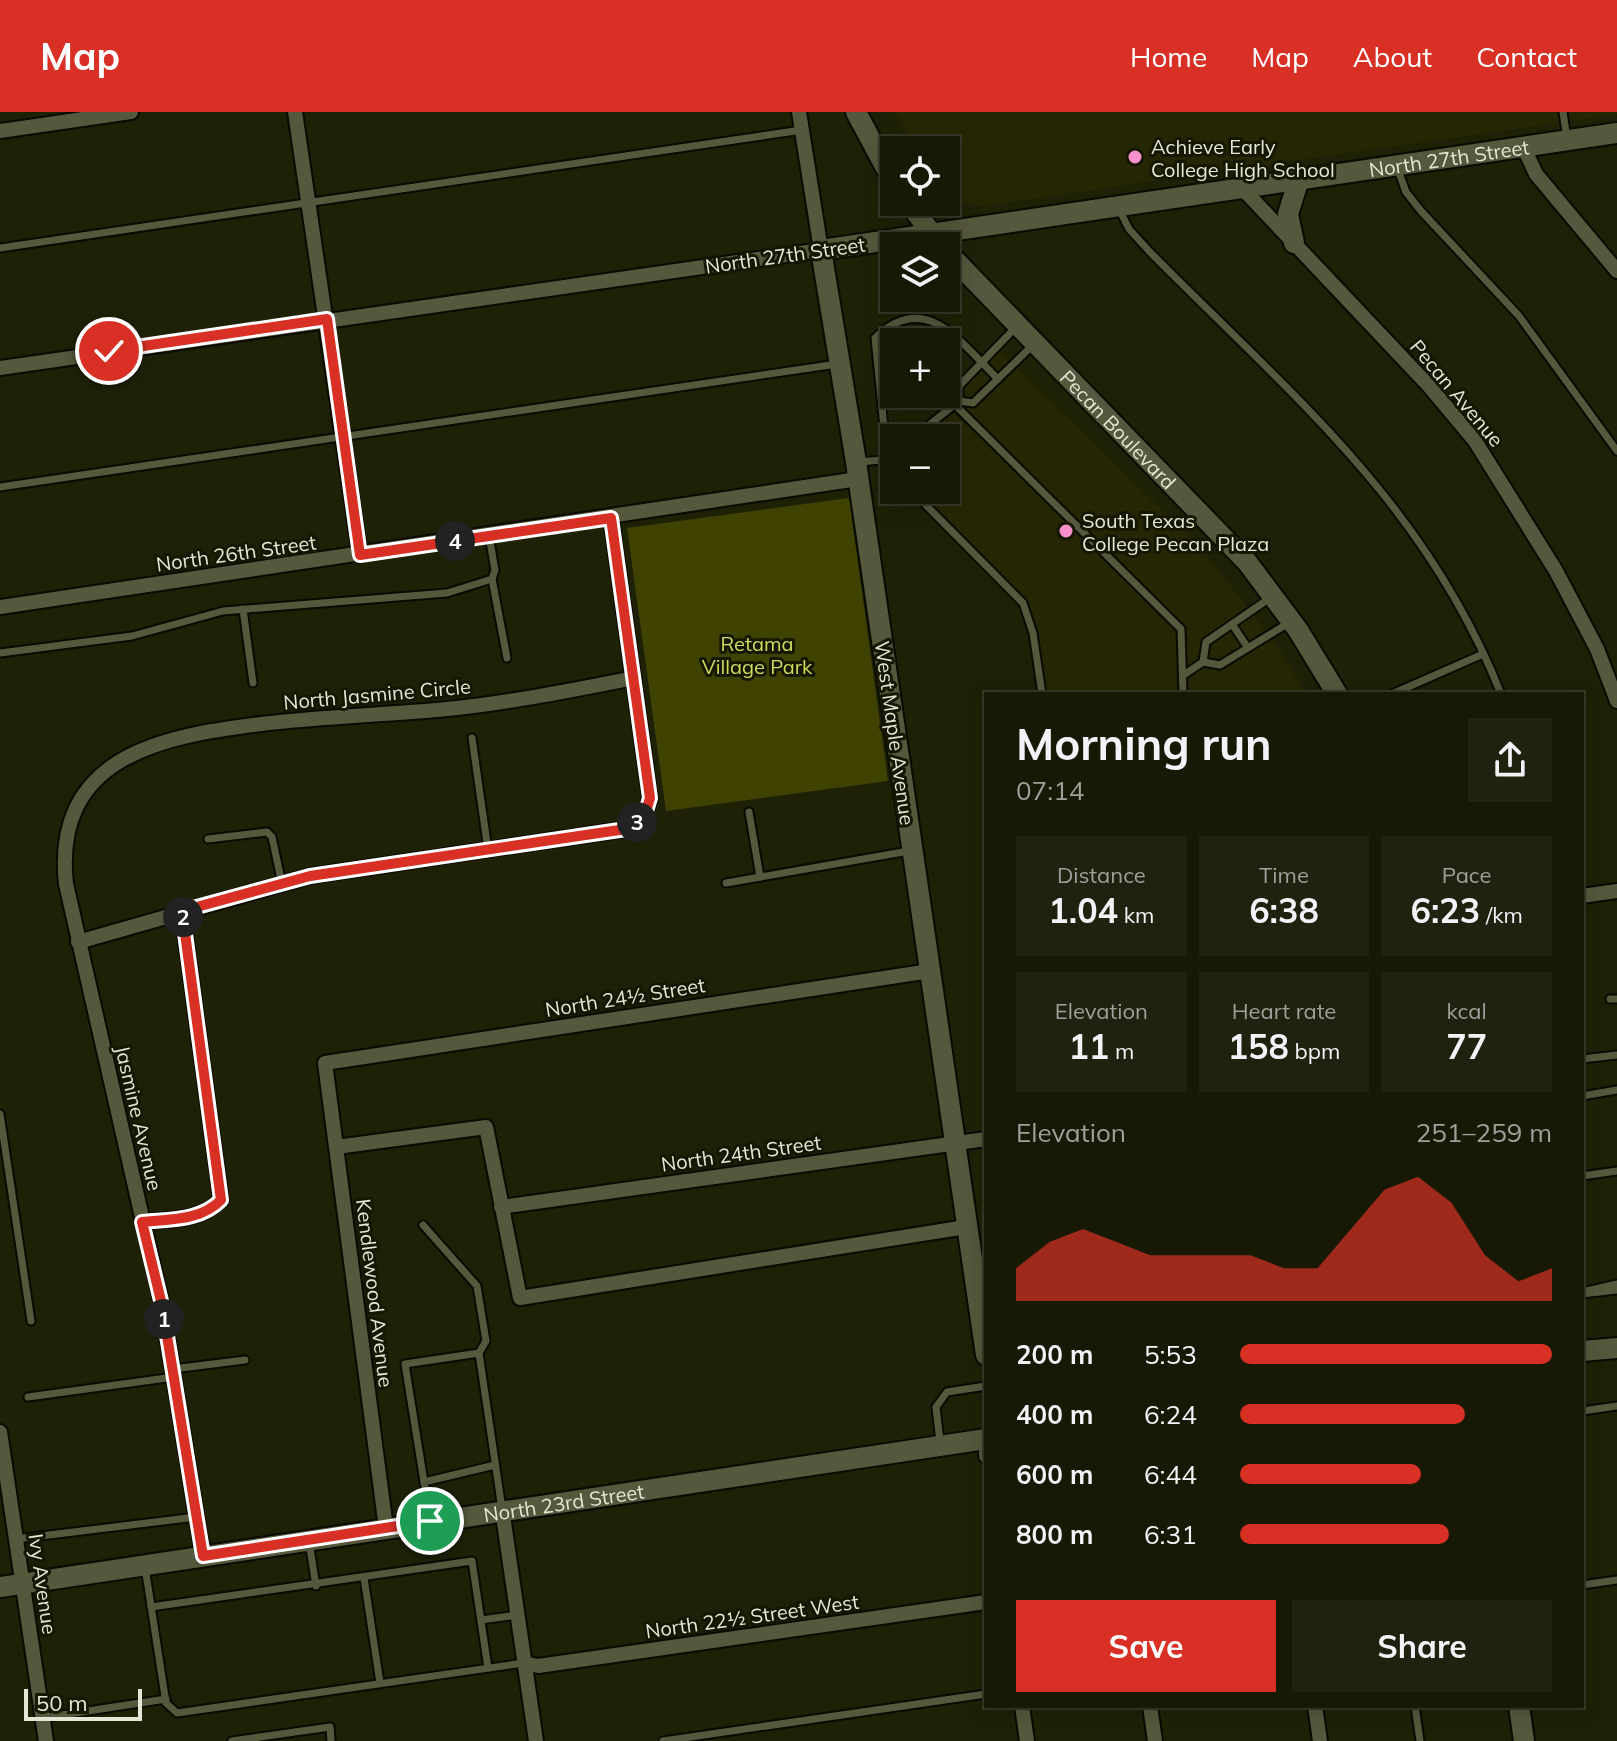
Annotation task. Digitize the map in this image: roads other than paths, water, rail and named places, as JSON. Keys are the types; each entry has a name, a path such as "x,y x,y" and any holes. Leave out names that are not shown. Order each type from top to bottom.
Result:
{"street":[{"path":"0,131 131,112"},
{"path":"295,112 360,555"},
{"name":"West Maple Avenue","path":"799,112 857,471 966,1227 981,1289 984,1333"},
{"path":"856,112 880,157"},
{"name":"North 27th Street","path":"960,237 1241,187 1617,133"},
{"path":"1523,146 1536,174 1617,271"},
{"path":"1294,243 1288,214 1299,179"},
{"name":"Pecan Avenue","path":"1241,187 1429,386 1475,441 1556,571 1597,649 1617,701"},
{"name":"North 27th Street","path":"0,368 821,250 880,245"},
{"name":"Pecan Boulevard","path":"960,266 1194,504 1274,595 1336,692"},
{"name":"North 26th Street","path":"0,607 611,518 857,471"},
{"path":"78,942 310,876 626,829 644,818 650,798 611,518"},
{"name":"North Jasmine Circle","path":"126,757 152,744 210,730 477,706 634,678"},
{"name":"Jasmine Avenue","path":"126,757 94,782 81,801 66,840 66,884 173,1373 203,1556"},
{"path":"1584,896 1617,891"},
{"path":"142,1222 196,1216 211,1211 221,1200 182,911"},
{"name":"North 24½ Street","path":"325,1063 930,971"},
{"name":"Kendlewood Avenue","path":"325,1063 386,1528"},
{"path":"336,1147 486,1127 520,1298 966,1227"},
{"name":"North 24th Street","path":"501,1207 984,1139"},
{"path":"1584,1351 1617,1348"},
{"name":"Ivy Avenue","path":"0,1432 46,1741"},
{"name":"North 23rd Street","path":"0,1587 502,1509 984,1439"},
{"path":"502,1509 536,1741"},
{"name":"North 22½ Street West","path":"524,1663 538,1666 984,1602"},
{"path":"1022,1708 1027,1741"},
{"path":"1150,1708 1155,1741"},
{"path":"1315,1708 1320,1741"},
{"path":"1519,1708 1524,1741"}],"lane":[{"path":"1563,112 1567,141"},
{"path":"0,248 802,130"},
{"path":"1397,165 1413,201 1519,316 1617,451"},
{"path":"1118,207 1129,229 1149,251 1305,402 1383,490 1449,589 1500,692"},
{"path":"884,424 875,338 889,324 907,317 940,323 998,379"},
{"path":"960,385 1017,326"},
{"path":"960,403 973,403 1034,344"},
{"path":"0,487 839,363"},
{"path":"960,406 1181,629 1185,674 1183,692"},
{"path":"928,424 948,408"},
{"path":"857,471 880,461"},
{"path":"925,504 1023,603 1033,633 1042,692"},
{"path":"489,536 495,570 492,579 507,658"},
{"path":"0,653 132,636 195,617 243,609 447,593 492,579"},
{"path":"1203,662 1206,642 1274,595"},
{"path":"243,609 253,683"},
{"path":"1185,674 1203,662 1220,665 1292,621"},
{"path":"1232,624 1248,648"},
{"path":"1412,690 1483,654"},
{"path":"472,738 488,850"},
{"path":"749,812 760,877"},
{"path":"208,839 267,832 272,837 282,884"},
{"path":"726,883 912,850"},
{"path":"1584,1059 1617,1055"},
{"path":"1584,1096 1617,1090"},
{"path":"0,1114 31,1321"},
{"path":"1584,1176 1617,1171"},
{"path":"0,1188 11,1187"},
{"path":"423,1225 477,1286 486,1341 479,1353 502,1509"},
{"path":"1584,1293 1617,1287"},
{"path":"430,1521 405,1364 479,1353"},
{"path":"28,1397 245,1360"},
{"path":"941,1445 936,1407 947,1392 984,1386"},
{"path":"1584,1411 1617,1406"},
{"path":"424,1482 495,1465"},
{"path":"16,1539 197,1517"},
{"path":"309,1539 316,1586"},
{"path":"151,1607 316,1586 472,1561 488,1668"},
{"path":"145,1565 166,1699 177,1713 524,1663"},
{"path":"364,1578 380,1683"},
{"path":"1584,1585 1617,1580"},
{"path":"481,1620 517,1615"},
{"path":"663,1741 984,1694"},
{"path":"42,1718 166,1699"},
{"path":"1415,1708 1420,1741"},
{"path":"232,1741 330,1727 331,1741"}],"place":[{"name":"Achieve Early College High School","path":"1135,157"},
{"name":"South Texas College Pecan Plaza","path":"1066,531"}],"park label":[{"name":"Retama Village Park","path":"757,654"}]}
